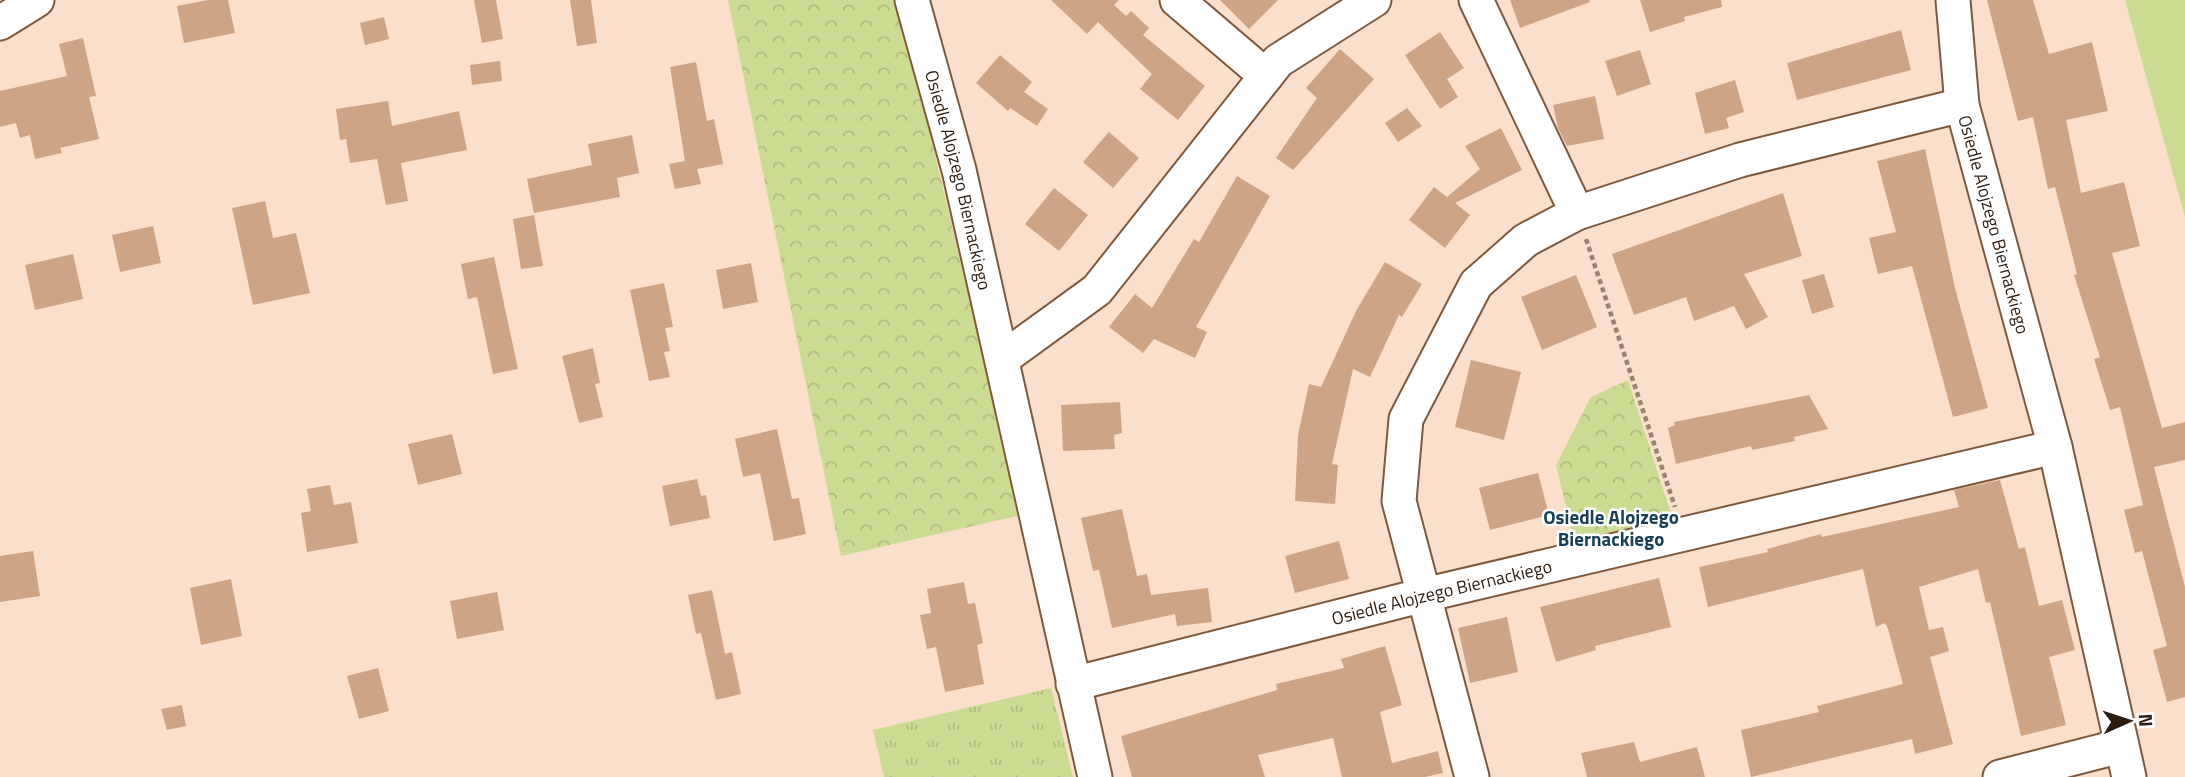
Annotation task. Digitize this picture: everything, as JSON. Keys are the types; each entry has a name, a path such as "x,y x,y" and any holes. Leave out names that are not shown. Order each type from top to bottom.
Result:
{"street":[{"path":"0,23 37,0"},
{"name":"Osiedle Alojzego Biernackiego","path":"912,0 959,170 1095,777"},
{"path":"1177,0 1266,76"},
{"path":"1002,359 1097,290 1278,61 1374,0"},
{"path":"1476,0 1577,213"},
{"name":"Osiedle Alojzego Biernackiego","path":"1953,0 1962,105 2055,447 2125,762"},
{"path":"1472,777 1399,501 1406,419 1476,285 1526,240 1577,213 1740,160 1962,105"},
{"name":"Osiedle Alojzego Biernackiego","path":"1073,684 1424,595 2055,447"},
{"path":"2000,777 2125,762"}],"path":[{"path":"1577,213 1684,534"}],"green space":[{"path":"728,0 898,0 1021,515 841,556"},
{"path":"2125,0 2185,0 2185,217"},
{"path":"1628,380 1674,523 1576,548 1556,465 1591,397"},
{"path":"1051,688 1073,777 884,777 873,730"}],"building":[{"path":"208,0 228,0 235,33 184,43 177,6"},
{"path":"474,0 496,0 503,39 482,43"},
{"path":"570,0 591,0 597,43 577,46"},
{"path":"1051,0 1119,0 1114,5 1126,16 1131,11 1149,28 1143,35 1205,86 1178,120 1140,89 1152,74 1098,22 1087,34"},
{"path":"1220,0 1278,0 1249,29"},
{"path":"1510,0 1589,0 1590,2 1520,28"},
{"path":"1640,0 1721,0 1722,7 1684,17 1685,21 1650,32"},
{"path":"1987,0 2033,0 2049,54 2092,42 2108,111 2066,120 2081,193 2124,182 2140,246 2112,253 2162,428 2185,422 2185,460 2154,467 2185,587 2185,697 2167,702 2153,650 2167,646 2142,551 2135,553 2124,510 2143,505 2120,407 2110,410 2094,359 2100,357 2074,275 2077,274 2055,187 2048,189 2033,117 2018,121"},
{"path":"384,17 389,39 365,45 360,23"},
{"path":"1901,30 1911,70 1797,100 1787,63"},
{"path":"1440,32 1464,68 1447,79 1458,97 1440,109 1405,55"},
{"path":"83,38 96,96 89,97 99,139 60,148 62,153 35,159 30,135 20,138 16,123 0,127 0,91 67,76 59,44"},
{"path":"1340,49 1374,79 1293,170 1276,158 1317,98 1306,88"},
{"path":"1640,50 1651,84 1617,96 1605,61"},
{"path":"1000,55 1032,82 1024,92 1048,109 1037,126 1010,108 1008,111 976,83"},
{"path":"500,61 502,81 472,85 470,65"},
{"path":"696,62 707,121 714,119 723,164 697,169 701,184 675,189 669,164 685,161 670,67"},
{"path":"1735,80 1744,112 1726,118 1729,128 1705,134 1695,93"},
{"path":"1595,96 1604,139 1567,146 1558,128 1553,105"},
{"path":"388,101 392,126 459,111 467,150 401,163 408,201 386,205 377,159 350,163 346,139 340,140 336,109"},
{"path":"1407,108 1422,126 1398,142 1385,123"},
{"path":"1501,128 1522,170 1455,203 1470,215 1445,248 1409,220 1434,187 1447,197 1480,169 1465,146"},
{"path":"1109,132 1139,158 1113,188 1083,162"},
{"path":"632,135 639,173 617,178 620,197 534,213 527,179 592,165 588,144"},
{"path":"1925,149 1955,288 1988,408 1953,417 1912,266 1878,274 1869,238 1896,232 1877,161"},
{"path":"1237,176 1270,196 1196,327 1207,332 1195,358 1154,339 1143,353 1109,327 1135,294 1152,308 1194,239 1199,242"},
{"path":"1054,188 1088,215 1059,251 1025,224"},
{"path":"1783,193 1802,256 1744,274 1768,317 1746,329 1734,306 1694,321 1686,297 1634,315 1612,254"},
{"path":"265,201 273,238 296,233 310,293 253,305 232,208"},
{"path":"534,215 543,266 521,269 513,219"},
{"path":"153,226 161,263 120,272 112,235"},
{"path":"73,254 83,299 35,310 25,265"},
{"path":"494,257 518,369 493,374 477,297 468,299 461,264"},
{"path":"1385,262 1422,284 1402,317 1399,315 1370,377 1353,369 1332,464 1338,465 1335,504 1295,501 1298,435 1309,384 1321,387 1356,311"},
{"path":"751,263 758,302 723,309 716,270"},
{"path":"1824,274 1834,307 1812,314 1802,280"},
{"path":"1576,275 1597,327 1542,350 1521,297"},
{"path":"664,283 673,327 665,328 670,351 664,352 670,377 649,381 630,290"},
{"path":"593,348 600,383 595,384 603,417 579,423 562,356"},
{"path":"1471,360 1521,372 1504,440 1455,427"},
{"path":"1809,395 1828,429 1794,437 1795,441 1752,450 1751,446 1676,464 1668,428 1675,425 1674,422"},
{"path":"1120,402 1122,433 1114,435 1115,449 1063,451 1061,405"},
{"path":"777,429 792,499 799,498 806,534 774,541 760,473 743,477 735,439"},
{"path":"452,434 462,474 418,485 408,444"},
{"path":"1538,473 1549,515 1490,530 1479,488"},
{"path":"697,479 701,496 706,495 710,518 670,526 662,486"},
{"path":"2000,480 2019,549 2025,547 2039,606 2062,600 2075,650 2049,657 2066,725 2021,736 1990,602 1986,603 1978,569 1919,587 1929,630 1943,627 1949,651 1930,657 1953,744 1915,754 1912,739 1751,777 1741,730 1819,712 1817,706 1903,684 1888,629 1885,623 1876,627 1863,569 1708,607 1699,567 1768,552 1767,549 1821,534 1822,537 1959,507 1954,490"},
{"path":"330,485 334,505 351,502 358,543 307,552 301,513 311,511 307,489"},
{"path":"1122,509 1137,576 1147,574 1151,595 1208,588 1212,622 1177,626 1175,614 1112,628 1099,570 1093,571 1081,518"},
{"path":"1339,541 1349,579 1295,593 1285,556"},
{"path":"33,551 40,596 0,602 0,556"},
{"path":"1659,578 1671,627 1595,646 1596,650 1556,662 1540,607"},
{"path":"231,579 242,636 201,645 190,588"},
{"path":"964,582 968,604 975,603 983,643 977,645 984,684 945,692 936,647 927,649 920,615 931,613 927,589"},
{"path":"712,590 725,654 732,652 741,694 716,700 701,633 696,634 688,595"},
{"path":"497,592 504,630 457,639 450,601"},
{"path":"1507,617 1518,672 1470,683 1458,628"},
{"path":"1385,646 1402,705 1380,712 1392,763 1438,751 1443,773 1425,777 1342,777 1333,738 1258,755 1265,777 1132,777 1121,736 1277,690 1276,684 1344,668 1341,659"},
{"path":"378,668 389,711 359,719 347,676"},
{"path":"182,705 186,726 167,730 161,709"},
{"path":"1634,742 1640,762 1697,747 1705,777 1587,777 1581,753"}],"district":[{"name":"Osiedle Alojzego Biernackiego","path":"1611,527"}]}
